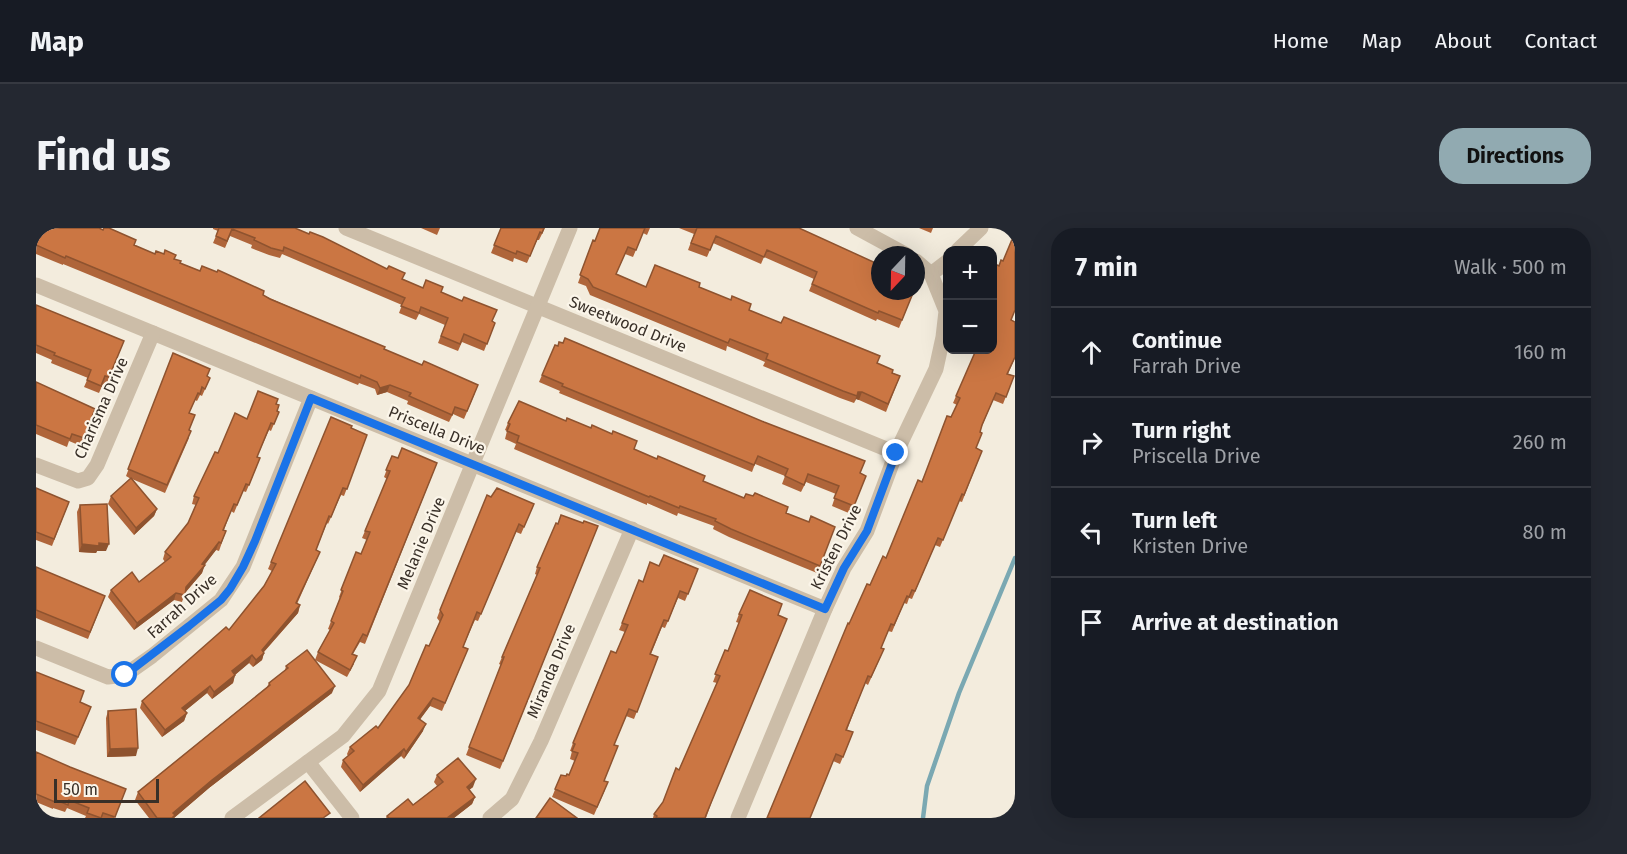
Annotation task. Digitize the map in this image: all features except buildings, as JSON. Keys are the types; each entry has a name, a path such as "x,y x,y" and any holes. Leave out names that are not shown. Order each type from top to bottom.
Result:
{"street":[{"name":"Sweetwood Drive","path":"346,228 375,234 538,307 896,453"},
{"name":"Melanie Drive","path":"232,818 344,736 379,690 570,228"},
{"path":"857,228 890,246"},
{"path":"962,246 981,228"},
{"path":"931,274 943,265"},
{"name":"Kristen Drive","path":"738,818 825,609 844,568 867,531 896,453 936,369 946,311 938,288 931,274 925,269"},
{"name":"Priscella Drive","path":"36,285 825,609"},
{"name":"Charisma Drive","path":"36,465 78,481 88,478 97,465 153,333"},
{"name":"Farrah Drive","path":"36,648 108,677 125,675 221,600 243,567 311,398"},
{"name":"Miranda Drive","path":"490,818 512,799 536,751 632,529"},
{"path":"308,762 352,818"}],"waterway":[{"path":"923,818 927,786 959,693 1015,558"}],"route":[{"path":"125,675 221,600 230,589 255,541 311,398 825,609 844,568 867,531 896,453"}]}
